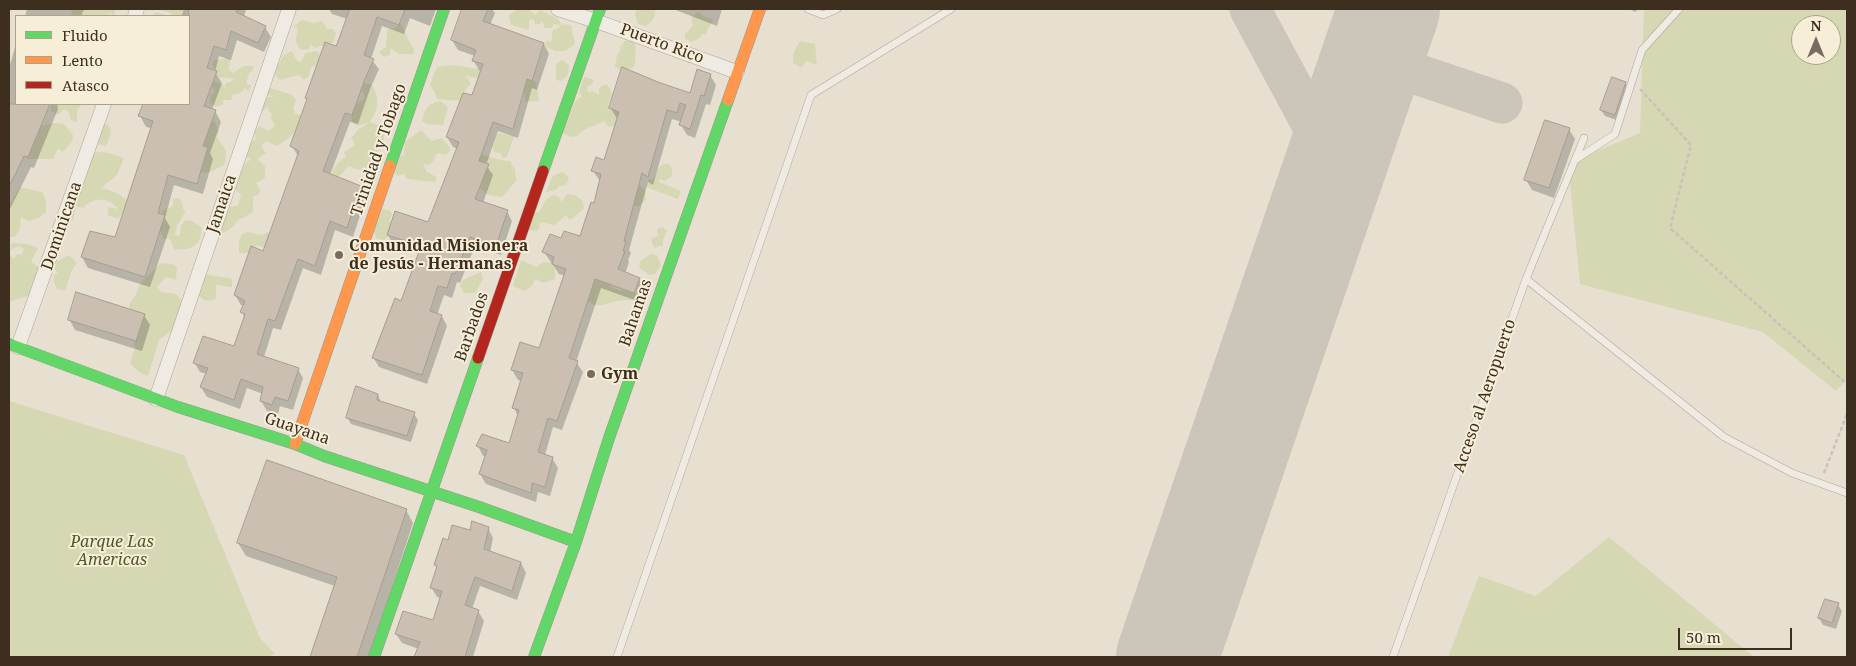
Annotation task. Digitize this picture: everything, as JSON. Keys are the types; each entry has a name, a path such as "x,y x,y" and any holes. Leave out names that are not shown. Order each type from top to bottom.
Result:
{"street":[{"name":"Jamaica","path":"156,399 289,9"},
{"name":"Trinidad y Tobago","path":"295,444 444,9"},
{"name":"Puerto Rico","path":"558,9 598,15 737,72"},
{"name":"Bahamas","path":"534,657 576,542 609,438 760,9"},
{"name":"Barbados","path":"374,657 598,15"},
{"name":"Dominicana","path":"13,346 104,105"},
{"name":"Guayana","path":"13,346 156,399 295,444 324,456 515,519 576,542"}],"lane":[{"path":"808,9 823,15 838,9"},
{"path":"616,657 811,96 951,9"},
{"path":"1575,160 1616,134 1642,50 1678,9"},
{"name":"Acceso al Aeropuerto","path":"1394,657 1526,279 1584,138"},
{"path":"1526,279 1724,436 1792,473 1847,493"}],"path":[{"path":"1632,81 1691,144 1670,228 1847,384"},
{"path":"1820,483 1847,414"}],"green space":[{"path":"71,9 116,9 114,15 109,13 108,15 72,15"},
{"path":"158,9 184,9 186,15 172,15"},
{"path":"514,9 529,9 535,15 540,10 558,19 561,24 571,25 575,44 565,51 555,51 545,46 547,40 551,42 553,30 561,25 553,24 552,28 545,28 542,21 540,24 535,24 534,20 531,19 529,21 529,30 511,25 509,16 512,12 515,13"},
{"path":"637,9 654,9 654,17 646,26 638,24 635,15"},
{"path":"1644,9 1847,9 1847,379 1836,391 1763,332 1580,284 1568,163 1640,133"},
{"path":"698,11 703,16 713,20 705,35 702,34 700,38 692,42 685,39 685,34 693,25 691,18"},
{"path":"156,12 165,15 153,15"},
{"path":"302,20 314,23 322,21 327,29 333,29 336,33 334,42 315,48 311,44 309,49 302,50 296,39 298,30 294,26"},
{"path":"400,23 414,49 413,54 399,54 390,48 390,55 384,57 379,52 386,47 387,30 397,27"},
{"path":"625,41 634,41 635,61 634,67 623,70 615,67 617,55 621,50 620,47"},
{"path":"800,41 815,44 817,65 806,61 802,68 793,63 793,54"},
{"path":"292,51 300,63 306,53 318,51 320,56 318,64 311,67 309,76 304,80 299,75 280,80 273,73 283,56"},
{"path":"230,58 229,70 233,73 243,66 254,66 249,73 246,84 251,85 249,92 245,88 239,94 233,94 231,100 222,100 224,104 216,107 210,102 211,95 215,92 211,84 215,81 223,85 225,89 225,84 235,79 218,77 212,64 214,60"},
{"path":"562,60 569,65 568,75 561,81 556,80 556,64"},
{"path":"452,65 505,74 536,82 539,101 525,102 524,91 466,76 471,84 460,101 437,99 430,85 437,67"},
{"path":"584,77 594,80 587,87 588,93 592,91 599,95 599,89 606,84 610,89 611,95 607,106 621,113 615,126 609,127 604,121 571,137 562,133 575,101 581,97 579,93"},
{"path":"363,83 371,84 376,93 377,108 370,122 384,127 384,139 378,144 377,154 368,170 355,169 349,166 337,178 331,176 340,161 346,157 344,152 354,146 354,141 351,138 368,123 357,126 351,120 355,107 365,98 362,91"},
{"path":"268,87 292,95 296,100 293,109 295,114 301,115 298,125 290,137 277,146 266,141 261,146 266,153 257,159 265,166 265,178 256,183 260,190 259,195 253,196 253,212 239,219 227,231 210,237 222,203 231,207 238,205 241,195 234,188 235,184 242,169 251,159 245,156 245,146 256,139 255,131 260,126 268,131 275,126 268,106 263,111 260,110 264,97 274,96 266,95"},
{"path":"440,101 448,107 443,125 427,124 422,121 427,108"},
{"path":"51,105 81,105 77,110 77,122 71,120 69,112 64,109 58,115 51,111"},
{"path":"208,116 215,122 219,131 217,137 226,151 225,164 211,172 200,173 195,166 203,146"},
{"path":"54,123 64,124 73,135 72,142 62,152 58,148 53,159 27,159 40,126"},
{"path":"107,124 111,134 106,146 94,143 98,127"},
{"path":"421,130 432,141 441,138 449,146 450,151 446,155 438,153 433,162 428,165 423,163 426,171 436,177 436,182 407,179 404,174 397,176 394,172 401,156 406,154 404,153 405,142"},
{"path":"498,133 514,136 507,157 503,158 500,153 494,152 493,147"},
{"path":"98,152 124,158 117,175 101,188 117,193 130,203 118,219 108,215 108,207 118,209 114,205 105,200 96,200 83,208 76,206 73,220 68,221 89,155"},
{"path":"481,154 499,160 510,161 515,170 516,181 502,197 488,195 475,184 484,163 477,160"},
{"path":"663,164 669,164 672,169 672,176 665,181 660,179 659,182 681,191 678,199 646,187 649,179 653,180 657,170"},
{"path":"562,172 569,179 566,185 546,192 553,176"},
{"path":"641,186 645,190 646,200 639,206 632,206 636,187"},
{"path":"20,187 42,192 46,201 46,212 39,218 28,221 21,217 20,229 15,237 9,237 10,204"},
{"path":"567,194 575,195 583,201 584,208 572,219 569,219 566,215 555,225 540,222 537,231 527,230 529,214 540,211 550,197 554,195 560,198 561,202"},
{"path":"180,198 185,212 177,226 175,235 178,236 180,234 181,225 186,220 192,221 201,227 201,233 195,246 180,250 174,249 170,239 164,239 158,227 164,217 162,211 173,206 173,199"},
{"path":"383,209 390,211 392,214 390,232 385,240 377,239 373,230"},
{"path":"663,227 667,231 663,245 655,248 651,238 659,236 658,228"},
{"path":"248,232 262,235 268,232 270,238 265,248 257,245 249,253 239,253 239,242 242,234"},
{"path":"12,243 27,244 38,248 31,262 38,267 36,283 28,296 11,301 9,300 9,254 14,259 17,254 21,255 24,249 19,246 10,250"},
{"path":"651,254 657,255 661,265 655,274 649,275 639,267 641,260"},
{"path":"69,255 77,263 72,270 65,291 57,289 53,279 55,274 58,273 56,270 52,270 54,263"},
{"path":"521,260 536,267 543,262 552,263 555,270 555,279 544,283 535,279 532,286 524,291 513,286"},
{"path":"161,263 172,264 177,267 176,280 166,277 157,287 161,292 176,294 186,306 180,324 159,340 148,376 139,372 130,363 135,348 129,305 140,284"},
{"path":"481,272 483,279 475,293 464,293 460,286 463,280"},
{"path":"206,275 230,278 232,280 232,287 216,285 216,297 214,300 205,300 194,291 199,278"},
{"path":"594,281 608,282 613,288 618,290 632,290 637,295 633,300 616,301 600,305 593,304 587,299"},
{"name":"Parque Las Americas","path":"9,401 184,455 260,638 275,654 268,657 9,657"},
{"path":"1609,537 1754,657 1448,657 1479,576 1536,596"}],"building":[{"path":"189,9 238,9 236,12 266,26 258,43 231,31 226,50 214,46 207,68 217,71 204,106 216,110 203,146 208,147 197,184 168,175 158,213 165,215 145,277 81,257 90,231 115,237 153,121 138,116 143,105 190,105"},
{"path":"350,9 405,9 399,25 377,17 364,55 374,59 352,115 345,113 323,171 361,186 347,228 330,221 315,266 298,259 275,321 268,319 257,354 299,368 288,401 275,397 272,405 260,401 263,387 241,379 234,400 200,387 208,368 193,363 203,336 234,346 245,314 240,312 245,301 234,295 251,246 263,251 299,151 290,146 325,42 336,46"},
{"path":"462,9 488,9 483,21 544,43 532,81 527,79 513,129 493,122 479,161 489,164 475,199 508,210 496,246 470,237 455,274 452,273 447,288 438,286 430,311 442,315 422,375 372,358 395,298 401,301 421,246 387,235 395,211 428,222 459,142 446,137 463,93 472,95 483,64 472,61 476,50 451,40"},
{"path":"622,67 690,93 697,69 711,74 704,96 701,95 690,129 679,125 686,105 680,103 677,113 667,110 648,177 642,173 624,241 626,242 623,251 625,251 618,269 640,278 634,293 595,279 569,358 578,361 557,421 548,418 538,452 553,457 545,487 532,483 531,493 479,474 487,450 476,446 482,434 509,443 519,410 512,408 523,373 511,370 520,342 539,348 566,269 552,264 554,257 542,252 550,234 561,238 564,231 580,236 591,202 594,203 601,174 591,171 596,157 604,160 619,112 609,108"},
{"path":"1612,77 1626,82 1615,115 1600,110"},
{"path":"9,104 50,105 28,157 24,156 9,187"},
{"path":"1545,120 1570,128 1549,188 1524,180"},
{"path":"76,292 145,314 136,341 68,320"},
{"path":"356,386 378,394 377,400 415,412 407,436 346,418"},
{"path":"267,460 407,509 357,657 310,657 337,577 237,543"},
{"path":"472,521 489,527 484,549 521,562 512,591 475,577 465,605 479,610 465,657 414,657 420,642 395,634 403,611 433,620 442,591 430,588 437,566 434,565 443,538 448,540 452,525 470,530"},
{"path":"1825,599 1839,603 1832,623 1818,618"}],"taxiway":[{"path":"1250,9 1335,167"},
{"path":"1372,59 1502,103"}],"runway":[{"path":"1167,657 1389,9"}],"traffic: fast":[{"path":"390,166 444,9"},
{"path":"543,171 600,9"},
{"path":"534,657 576,542 609,438 728,100"},
{"path":"9,344 178,407 295,444 324,456 479,507 576,542"},
{"path":"374,657 478,358"}],"traffic: slow":[{"path":"728,100 760,9"},
{"path":"295,444 390,166"}],"traffic: jam":[{"path":"478,358 543,171"}],"place":[{"name":"Comunidad Misionera de Jesús - Hermanas","path":"339,255"},
{"name":"Gym","path":"591,374"}]}
